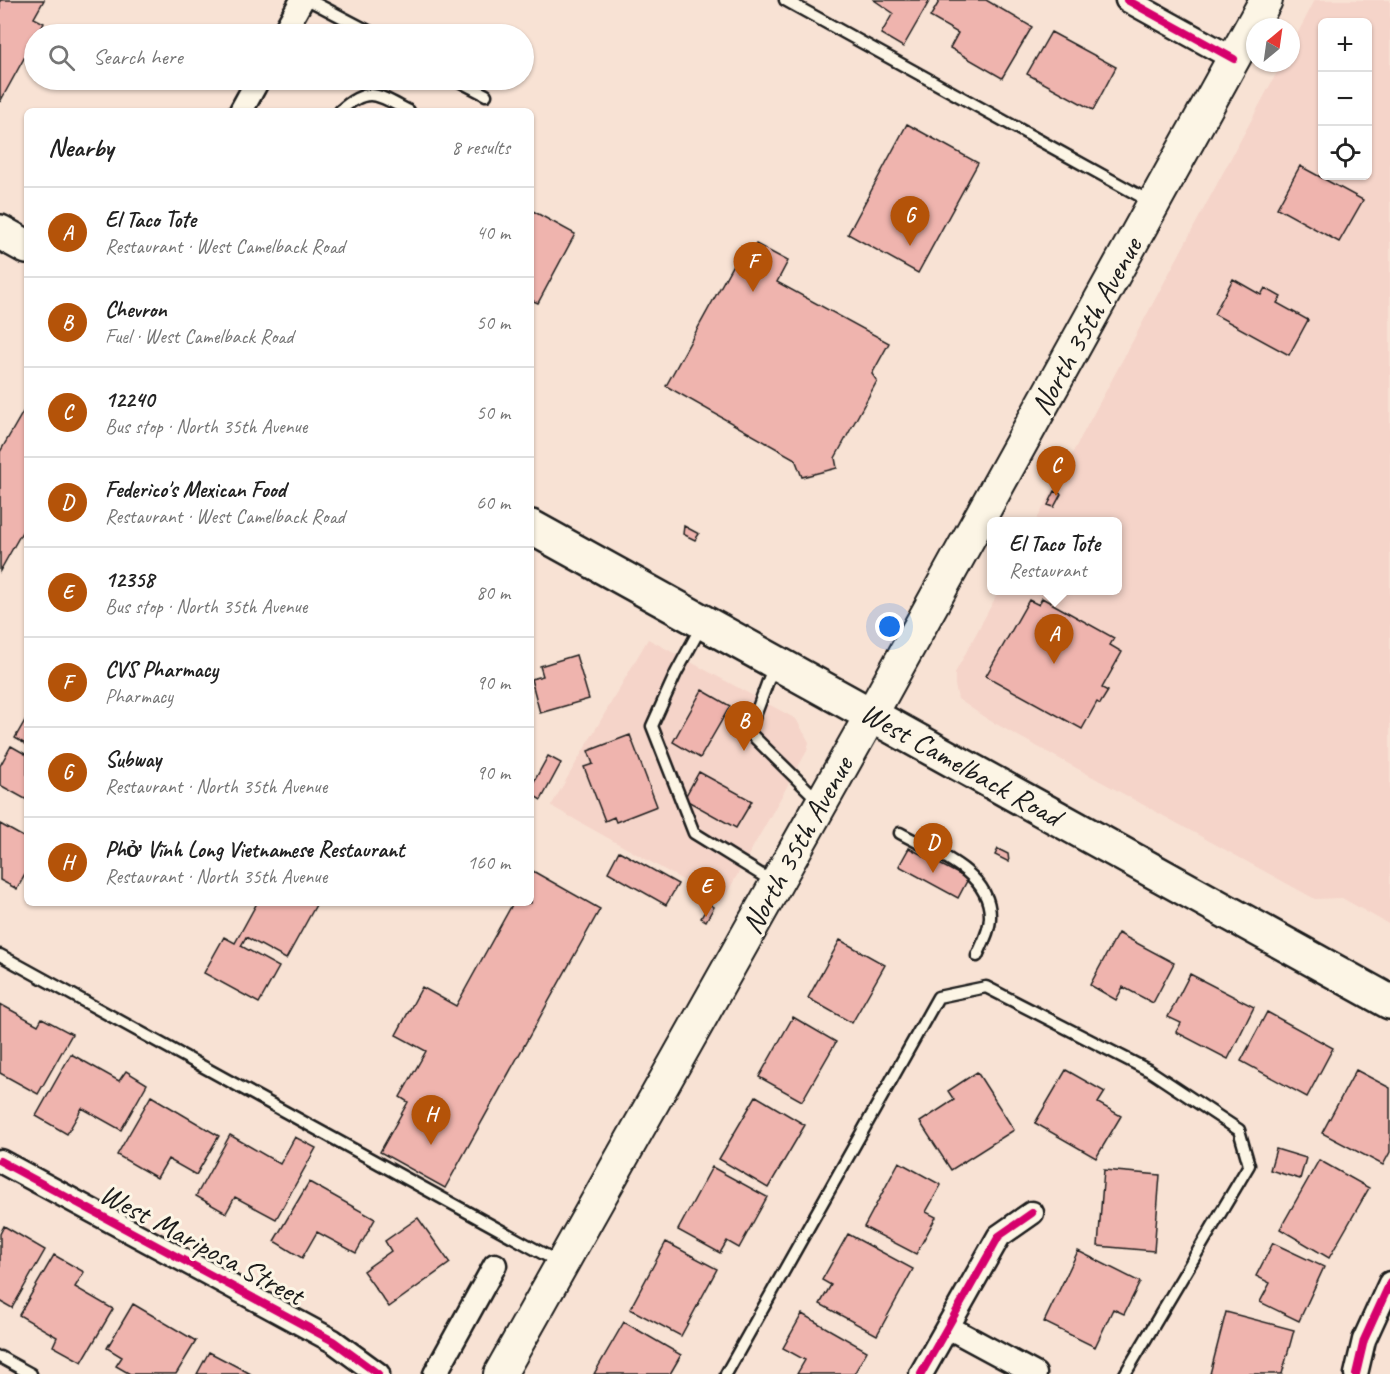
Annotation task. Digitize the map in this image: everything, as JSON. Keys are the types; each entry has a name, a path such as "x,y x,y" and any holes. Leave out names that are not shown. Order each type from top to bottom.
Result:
{"main road":[{"name":"North 35th Avenue","path":"500,1374 871,714 1266,0"},
{"path":"0,232 24,245"},
{"name":"West Camelback Road","path":"534,529 1390,1002"}],"street":[{"path":"289,24 302,0"},
{"path":"1127,0 1234,59"},
{"path":"243,108 253,90"},
{"name":"West Mariposa Street","path":"0,1161 333,1341 378,1374"},
{"path":"921,1374 999,1236 1032,1213"},
{"path":"435,1374 495,1265"},
{"path":"1356,1374 1364,1340 1390,1282"},
{"path":"948,1327 1035,1374"}],"lane":[{"path":"309,0 355,24"},
{"path":"785,0 1154,203"},
{"path":"476,90 486,95"},
{"path":"342,108 355,97 375,93 403,108"},
{"path":"704,622 651,726 694,833 776,884"},
{"path":"775,661 749,732 821,803"},
{"path":"900,833 962,867 978,883 987,901 990,916 987,932 977,956"},
{"path":"0,955 562,1264"},
{"path":"726,1374 938,997 986,987 1150,1071 1239,1130 1249,1165 1125,1374"},
{"path":"0,1357 31,1374"}],"shaded area":[{"path":"1315,0 1390,0 1390,925 1342,898 1315,899 987,719 958,699 955,673 997,595 1122,595 1122,517 1038,517 1277,72 1300,72 1300,29"},
{"path":"648,639 796,719 809,742 807,751 722,902 551,806"}],"building":[{"path":"0,0 44,0 34,18 44,23 24,24 24,58 0,102"},
{"path":"874,0 930,0 903,47 881,34 893,13"},
{"path":"940,0 986,0 1032,27 1002,78 950,48 958,33 930,17"},
{"path":"1051,32 1116,67 1093,110 1027,74"},
{"path":"907,124 978,163 918,273 848,234"},
{"path":"1300,166 1318,176 1318,180 1326,180 1363,200 1339,242 1277,208"},
{"path":"534,212 575,234 538,303 534,301"},
{"path":"756,244 788,261 777,282 889,343 872,374 877,381 835,458 837,468 802,477 795,459 666,386 736,259 745,263"},
{"path":"1233,279 1261,295 1265,288 1281,297 1277,303 1308,320 1289,355 1214,314"},
{"path":"24,410 24,528 0,571 0,452"},
{"path":"1055,491 1061,494 1054,507 1048,505"},
{"path":"684,526 699,534 695,540 683,534"},
{"path":"1042,598 1114,638 1110,645 1122,652 1102,688 1108,691 1100,704 1097,702 1082,729 986,676 1029,600 1039,605"},
{"path":"576,655 589,699 540,713 534,690 534,678 543,676 540,666"},
{"path":"702,690 730,706 700,758 673,742"},
{"path":"24,722 24,743 15,738"},
{"path":"630,735 657,806 616,822 614,817 605,821 584,767 593,764 588,751"},
{"path":"11,746 24,753 24,798 0,785 0,766"},
{"path":"548,756 561,763 541,800 534,796 534,782"},
{"path":"699,772 752,801 736,828 684,799"},
{"path":"0,824 24,837 24,876 17,889 0,880"},
{"path":"909,848 968,879 958,898 899,866"},
{"path":"998,849 1008,854 1009,862 995,855"},
{"path":"619,851 678,884 666,905 608,872"},
{"path":"534,872 600,909 445,1188 380,1152 408,1102 400,1097 426,1051 396,1035 422,987 456,1006 511,906 534,906"},
{"path":"709,904 714,907 706,921 701,918"},
{"path":"255,906 315,906 286,959 246,937 241,946 279,967 259,1003 204,973 224,937 235,943"},
{"path":"1118,933 1174,963 1153,1003 1123,987 1116,1000 1090,985"},
{"path":"840,940 885,965 852,1023 808,998"},
{"path":"1190,974 1254,1007 1228,1059 1176,1032 1181,1023 1168,1017"},
{"path":"0,1004 38,1025 42,1018 72,1034 38,1094 0,1073"},
{"path":"1267,1012 1333,1048 1307,1097 1241,1061"},
{"path":"793,1017 836,1042 802,1101 759,1077"},
{"path":"71,1054 119,1081 126,1071 147,1084 121,1130 82,1108 67,1134 36,1116"},
{"path":"1066,1070 1105,1092 1098,1103 1121,1116 1096,1158 1035,1123"},
{"path":"1356,1070 1390,1088 1390,1152 1383,1165 1322,1133"},
{"path":"977,1072 1014,1130 951,1170 920,1122 954,1100 948,1091"},
{"path":"151,1096 219,1136 196,1175 168,1159 157,1178 117,1155"},
{"path":"756,1096 805,1125 768,1188 719,1159"},
{"path":"230,1135 280,1164 295,1137 316,1148 276,1219 235,1197 226,1213 196,1196"},
{"path":"1276,1149 1306,1158 1300,1179 1270,1170"},
{"path":"1319,1160 1369,1188 1329,1258 1280,1229"},
{"path":"899,1162 941,1185 926,1212 936,1217 916,1254 864,1227"},
{"path":"712,1167 767,1197 739,1248 727,1241 720,1253 678,1230"},
{"path":"1104,1170 1160,1175 1154,1251 1098,1246"},
{"path":"309,1182 375,1219 356,1253 317,1232 302,1258 274,1241"},
{"path":"418,1218 450,1263 389,1307 363,1271 391,1251 385,1241"},
{"path":"4,1226 45,1250 12,1308 0,1301 0,1234"},
{"path":"848,1234 913,1269 877,1335 820,1304 831,1285 822,1280"},
{"path":"666,1242 717,1269 681,1336 630,1309"},
{"path":"1273,1243 1324,1267 1299,1321 1260,1302 1270,1283 1256,1276"},
{"path":"1078,1251 1140,1282 1124,1314 1113,1309 1095,1347 1044,1322"},
{"path":"54,1255 84,1272 75,1287 113,1309 82,1362 53,1346 57,1337 19,1315"},
{"path":"133,1304 196,1341 176,1374 130,1374 116,1366 122,1357 107,1348"},
{"path":"1226,1312 1294,1330 1282,1374 1210,1374"},
{"path":"802,1314 867,1351 854,1374 797,1374 805,1360 783,1348"},
{"path":"624,1322 681,1355 670,1374 594,1374"},
{"path":"209,1352 251,1374 197,1374"}],"cycle path":[{"path":"1127,0 1234,59"},
{"path":"0,1161 333,1341 378,1374"},
{"path":"921,1374 999,1236 1032,1213"},
{"path":"1356,1374 1364,1340 1390,1283"}],"place":[{"name":"Subway","path":"910,246"},
{"name":"CVS Pharmacy","path":"753,292"},
{"name":"12240","path":"1056,496"},
{"name":"El Taco Tote","path":"1054,664"},
{"name":"Chevron","path":"744,751"},
{"name":"Federico's Mexican Food","path":"933,873"},
{"name":"12358","path":"706,917"},
{"name":"Phở Vĩnh Long Vietnamese Restaurant","path":"431,1145"}]}
